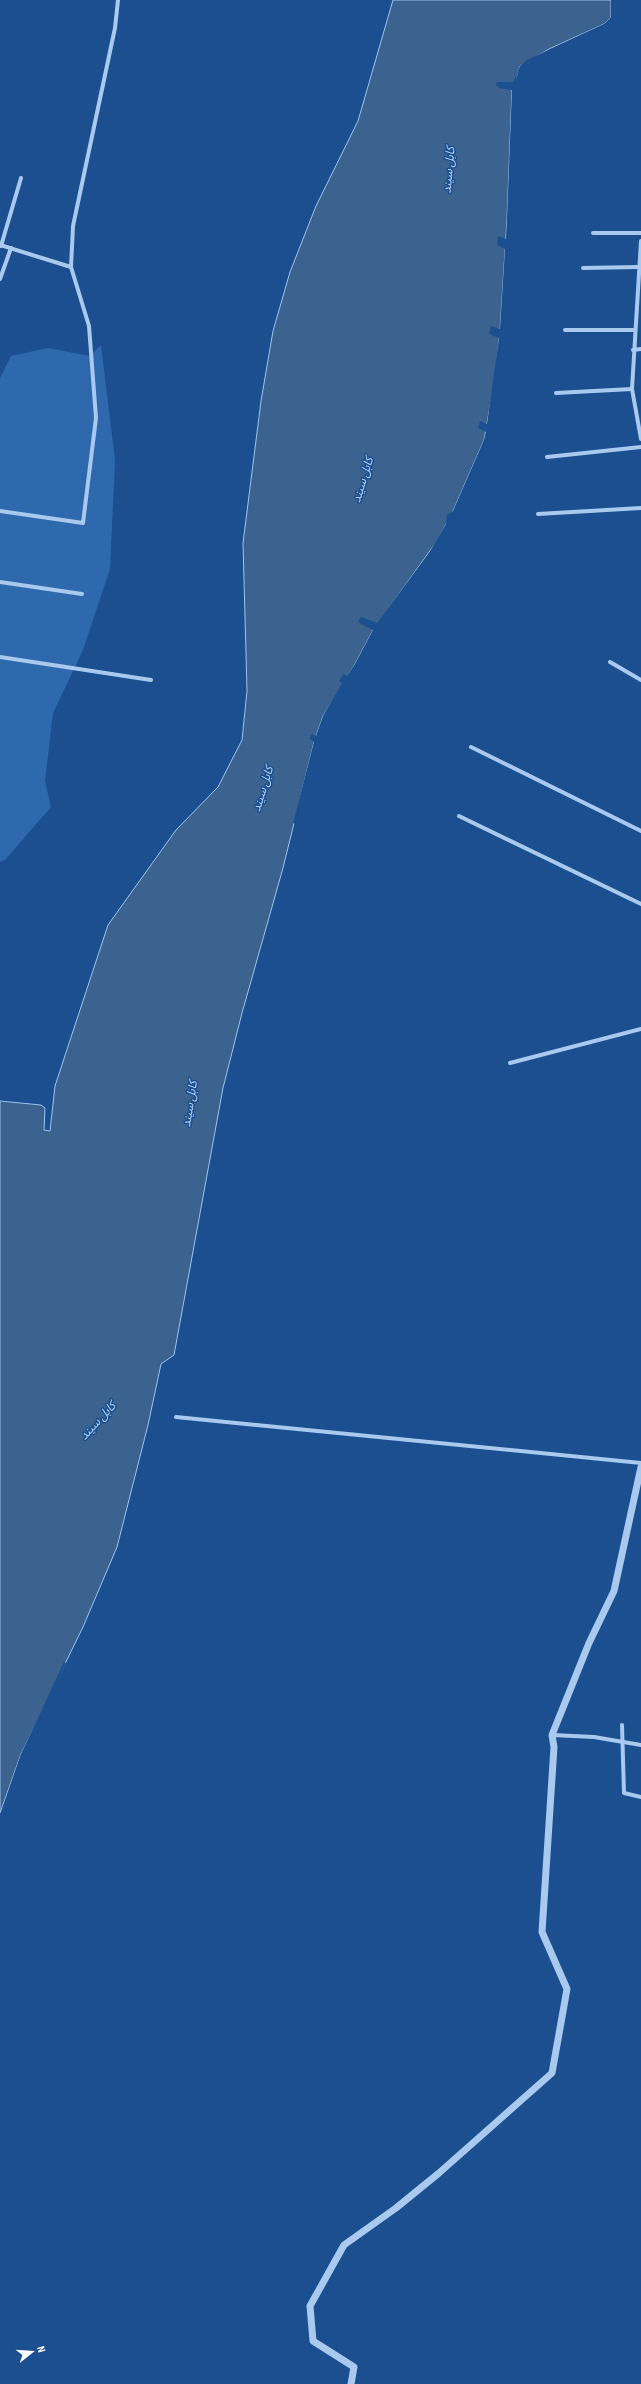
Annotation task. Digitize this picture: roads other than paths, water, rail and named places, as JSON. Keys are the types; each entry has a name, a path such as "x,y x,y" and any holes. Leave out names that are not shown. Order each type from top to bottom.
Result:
{"street":[{"path":"0,511 83,523 96,418 89,326 71,267 73,226 114,28 118,0"},
{"path":"21,178 1,245 71,267"},
{"path":"593,233 641,233"},
{"path":"641,241 634,330 632,389 641,439"},
{"path":"0,279 11,248"},
{"path":"583,268 638,267"},
{"path":"565,330 634,330"},
{"path":"633,350 641,350"},
{"path":"556,393 632,389"},
{"path":"547,457 641,447"},
{"path":"538,514 641,508"},
{"path":"0,582 82,594"},
{"path":"0,657 151,680"},
{"path":"610,662 641,680"},
{"path":"471,747 641,831"},
{"path":"459,816 641,904"},
{"path":"510,1063 641,1029"},
{"path":"176,1417 641,1463"},
{"path":"351,2384 354,2368 313,2341 310,2306 344,2245 396,2208 439,2173 552,2073 567,1989 542,1932 554,1747 552,1735 589,1643 614,1591 641,1467"},
{"path":"622,1725 624,1793 641,1797"},
{"path":"552,1735 594,1737 641,1745"}],"water":[{"name":"کابل سيند","path":"393,0 611,0 611,17 604,24 549,49 520,66 512,89 507,220 500,330 495,378 484,440 453,511 437,541 373,630 355,664 323,716 314,742 283,868 242,1013 223,1088 174,1355 161,1364 148,1425 117,1547 83,1627 21,1754 0,1813 0,1101 41,1105 45,1108 44,1130 50,1131 55,1086 108,925 176,830 218,787 242,740 247,691 243,543 261,401 273,331 290,272 316,206 358,121"}]}
